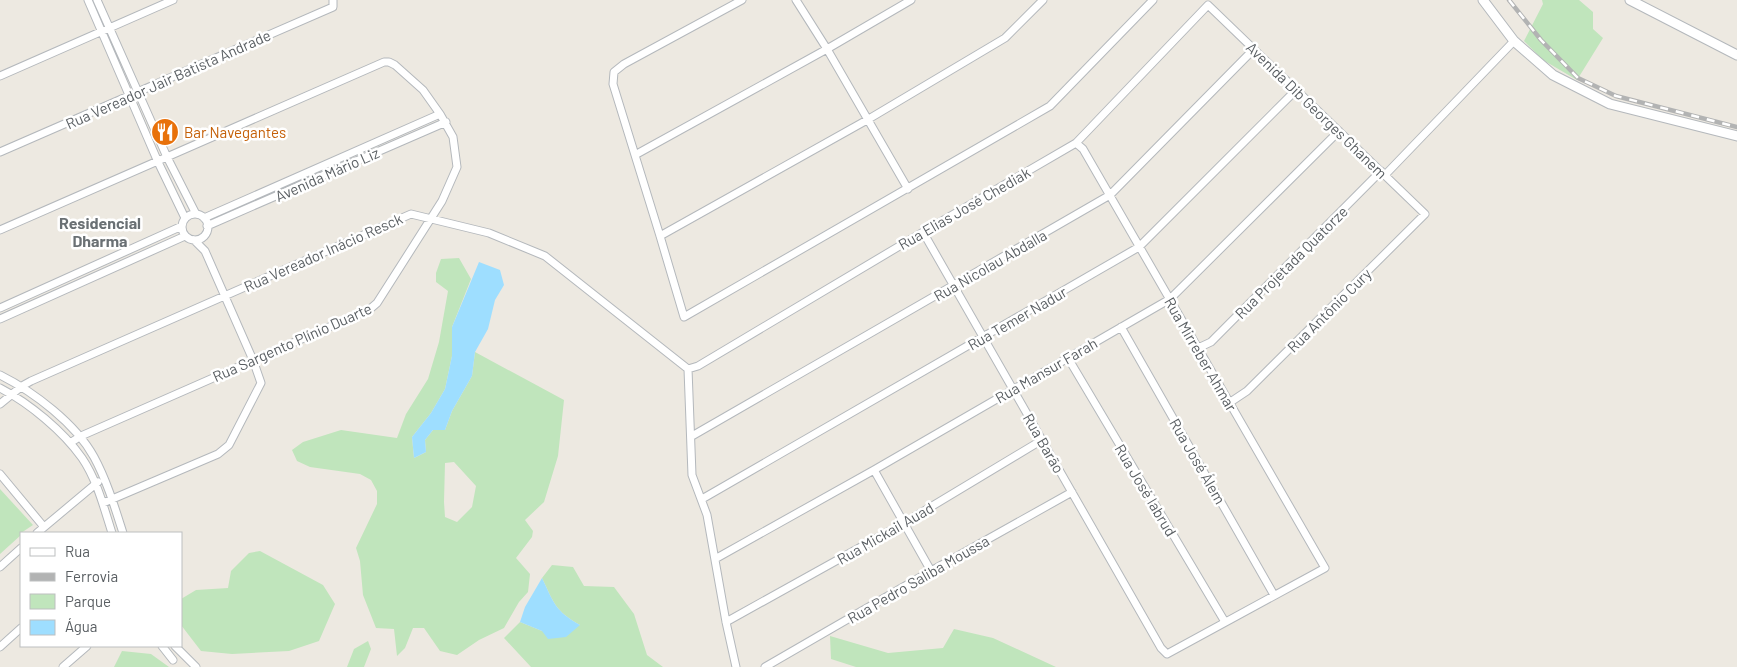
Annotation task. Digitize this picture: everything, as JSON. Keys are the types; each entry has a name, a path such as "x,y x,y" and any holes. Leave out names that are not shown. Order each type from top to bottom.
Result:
{"street":[{"path":"88,0 158,162 185,218"},
{"path":"97,0 167,157 196,214"},
{"path":"0,76 173,0"},
{"path":"742,0 624,64 614,72 613,84 684,317 1050,106 1153,0"},
{"path":"796,0 827,49 908,189"},
{"path":"635,155 827,49 911,0"},
{"path":"660,236 867,120 1005,38 1042,0"},
{"path":"1483,0 1514,41 1553,75 1610,104 1737,136"},
{"path":"1630,0 1737,55"},
{"name":"Rua Vereador Jair Batista Andrade","path":"0,152 333,7 334,2"},
{"name":"Avenida Dib Georges Ghanem","path":"1208,5 1425,214"},
{"name":"Rua Elias José Chediak","path":"688,369 698,366 1076,142 1208,5"},
{"name":"Rua Projetada Quatorze","path":"1198,348 1211,342 1514,41"},
{"name":"Rua Nicolau Abdalla","path":"692,436 1110,195 1254,49"},
{"name":"Rua Sargento Plínio Duarte","path":"70,443 81,436 370,309 377,303 442,201 457,168 453,137 446,122 423,90 389,62 384,62 167,157"},
{"name":"Rua Temer Nadur","path":"702,499 1140,247 1296,90"},
{"name":"Avenida Mário Liz","path":"204,218 440,114"},
{"name":"Avenida Mário Liz","path":"208,226 446,122"},
{"name":"Rua Mansur Farah","path":"715,559 874,470 1170,299 1339,131"},
{"name":"Rua Mirreber Ahmar","path":"1076,142 1083,149 1110,195 1325,568 1274,595"},
{"path":"0,230 167,157"},
{"path":"103,503 218,454 225,449 260,383 252,360 205,252 194,240 186,236 182,226 185,218 192,214 204,218 208,226 205,235 205,252"},
{"name":"Rua Vereador Inácio Resck","path":"0,404 22,386 411,214 489,233 545,256 688,369"},
{"name":"Rua Antônio Cury","path":"1229,402 1247,392 1425,214"},
{"path":"0,308 182,226"},
{"name":"Rua Barão","path":"923,232 1161,648 1168,654 1225,622"},
{"path":"194,240 205,235"},
{"path":"0,319 186,236"},
{"name":"Rua José Álem","path":"1121,327 1274,595"},
{"name":"Rua José Iabrud","path":"1068,358 1225,622"},
{"path":"688,369 692,475 707,515 736,667"},
{"path":"0,375 22,386 81,436 104,478 123,532"},
{"path":"0,388 12,394 41,416 70,443 83,459 103,503 112,532"},
{"name":"Rua Mickail Auad","path":"726,622 904,522 1042,440"},
{"path":"874,470 931,571"},
{"path":"0,474 44,527"},
{"path":"38,532 104,478"},
{"name":"Rua Pedro Saliba Moussa","path":"765,667 1072,492"},
{"path":"0,567 20,549"},
{"path":"1225,622 1274,595"},
{"path":"0,647 20,629"},
{"path":"63,667 87,647"},
{"path":"163,647 173,660"},
{"path":"176,647 196,667"}],"green space":[{"path":"1542,0 1579,0 1593,12 1593,29 1603,38 1577,80 1543,60 1524,41 1543,4"},
{"path":"459,258 471,279 452,327 452,356 445,389 431,413 412,437 414,458 426,452 425,440 433,430 445,430 452,411 472,376 475,352 564,400 558,456 544,502 525,520 533,531 532,537 516,558 530,574 528,592 519,602 504,628 479,640 457,655 440,651 424,628 413,628 405,648 397,656 394,629 376,628 363,595 360,561 356,548 377,504 377,491 371,480 360,474 310,467 297,461 292,450 303,442 341,430 397,438 406,414 428,379 439,342 448,291 436,282 436,273 441,259","holes":["454,462 476,486 472,507 457,522 445,517 445,463"]},
{"path":"0,489 33,525 20,532 20,536 0,554"},
{"path":"260,551 323,585 335,604 319,641 289,651 232,654 201,651 182,626 182,598 196,590 228,588 231,571 249,553"},
{"path":"552,565 573,567 584,586 614,587 634,614 647,655 663,667 531,667 504,638 520,622 542,631 580,625 560,611 549,594 542,578"},
{"path":"954,629 993,638 1056,667 856,667 831,659 830,636 888,653 943,648"},
{"path":"368,641 371,649 364,667 347,667 354,649"},
{"path":"122,651 151,654 169,667 114,667"}],"water":[{"path":"479,262 500,270 504,285 495,300 488,329 475,352 472,376 452,411 445,430 433,430 425,440 426,452 414,458 412,437 431,413 445,389 452,356 452,327"},
{"path":"542,578 549,594 560,611 580,625 566,637 548,639 542,631 520,622 525,607"}],"railway":[{"path":"1509,0 1541,40 1578,78 1616,96 1737,127"}],"place":[{"name":"Bar Navegantes","path":"165,132"}],"district":[{"name":"Residencial Dharma","path":"100,231"}]}
